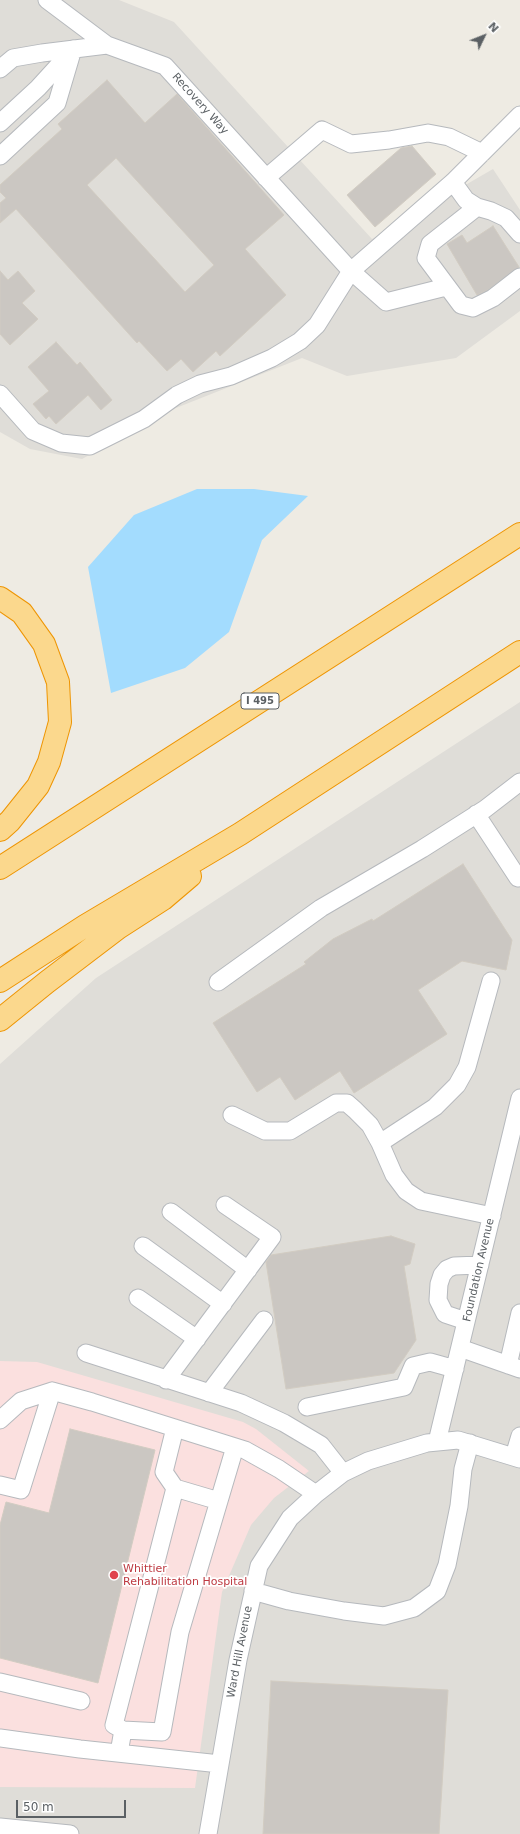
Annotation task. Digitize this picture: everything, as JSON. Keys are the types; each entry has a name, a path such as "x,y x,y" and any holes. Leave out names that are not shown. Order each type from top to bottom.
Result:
{"highway":[{"name":"I 495","path":"0,868 520,534"},
{"path":"0,598 22,613 44,644 58,682 60,722 49,762 38,786 10,822 0,830"},
{"path":"0,981 85,926 240,834 520,652"},
{"path":"0,1020 118,928 163,899 240,834"}],"street":[{"path":"47,0 107,45"},
{"name":"Recovery Way","path":"0,69 13,58 73,48 107,45 165,66 351,271 386,302 446,287"},
{"path":"0,123 38,88 73,48"},
{"path":"0,156 57,103 73,48"},
{"path":"0,394 33,432 61,443 90,446 144,419 177,395 200,384 238,374 272,358 300,341 317,325 351,271 453,182 520,115"},
{"path":"266,178 322,130 351,144 389,140 428,133 449,137 482,153"},
{"path":"453,182 466,200 477,207 491,211 506,218 520,234"},
{"path":"477,207 430,244 426,258 446,287 461,305 472,308 493,298 520,278"},
{"path":"218,982 320,908 422,849 476,814 520,782"},
{"path":"476,814 518,878"},
{"path":"380,1143 435,1107 457,1085 467,1067 491,981"},
{"name":"Foundation Avenue","path":"437,1442 492,1216 514,1145 520,1098"},
{"path":"232,1115 265,1131 290,1131 336,1103 347,1104 370,1125 380,1143 394,1175 406,1192 421,1201 492,1216"},
{"path":"166,1380 272,1237 225,1205"},
{"path":"171,1212 248,1270"},
{"path":"143,1246 223,1304"},
{"path":"466,1321 445,1314 438,1300 439,1284 442,1275 447,1269 454,1266 480,1265"},
{"path":"138,1298 197,1339"},
{"path":"460,1348 514,1367 520,1314"},
{"path":"209,1393 264,1320"},
{"path":"86,1353 241,1403 284,1423 321,1445 343,1473"},
{"path":"307,1407 404,1387 413,1366 430,1362 455,1369"},
{"path":"0,1420 21,1401 52,1391 245,1450 316,1494"},
{"path":"0,1485 21,1490 52,1391"},
{"path":"175,1428 164,1472 176,1488 219,1501"},
{"path":"517,1457 520,1436"},
{"name":"Ward Hill Avenue","path":"208,1834 238,1660 259,1566 275,1538 290,1518 316,1494 343,1473 368,1461 396,1452 437,1442 458,1440 517,1457"},
{"path":"253,1590 289,1601 344,1611 384,1616 414,1608 438,1591 447,1565 459,1506 463,1469 470,1443"},
{"path":"176,1488 114,1725 123,1730 162,1732 180,1632 235,1447"},
{"path":"0,1682 81,1701"},
{"path":"119,1753 123,1730"},
{"path":"0,1738 220,1764"},
{"path":"0,1826 69,1834"}],"shaded area":[{"path":"0,0 119,0 174,22 372,239 493,169 520,210 520,311 456,358 347,376 302,358 176,408 82,459 30,449 0,432"},
{"path":"520,702 520,1834 0,1834 0,1064 96,978"},
{"name":"Whittier Rehabilitation Hospital","path":"0,1361 37,1362 243,1422 256,1429 309,1471 274,1498 251,1525 222,1592 195,1788 0,1787"}],"water":[{"path":"197,489 254,489 308,496 262,540 229,632 185,668 111,693 88,567 134,515"}],"building":[{"path":"107,80 145,123 177,94 284,215 245,249 286,295 220,356 216,351 193,372 181,359 167,371 139,341 137,343 16,209 0,223 0,203 6,198 0,192 0,185 62,129 58,124","holes":["116,158 214,265 185,292 87,185"]},
{"path":"412,146 436,174 375,227 347,195 401,148"},
{"path":"493,226 519,267 488,290 477,295 447,244 462,235 467,243"},
{"path":"0,271 8,280 18,271 35,291 22,303 38,319 10,345 0,334"},
{"path":"56,342 77,365 80,362 112,400 101,410 88,395 56,424 49,416 46,419 33,404 49,391 28,367"},
{"path":"463,864 512,940 506,970 462,961 418,990 447,1034 354,1093 340,1071 295,1100 280,1077 257,1092 213,1023 306,964 304,962 333,939 372,919 373,921"},
{"path":"391,1236 415,1244 410,1264 404,1266 416,1340 394,1373 286,1389 266,1262 271,1255"},
{"path":"70,1429 155,1450 98,1683 0,1658 0,1525 6,1502 49,1513"},
{"path":"271,1681 448,1690 439,1834 263,1834"}],"place":[{"name":"Whittier Rehabilitation Hospital","path":"114,1575"}]}
